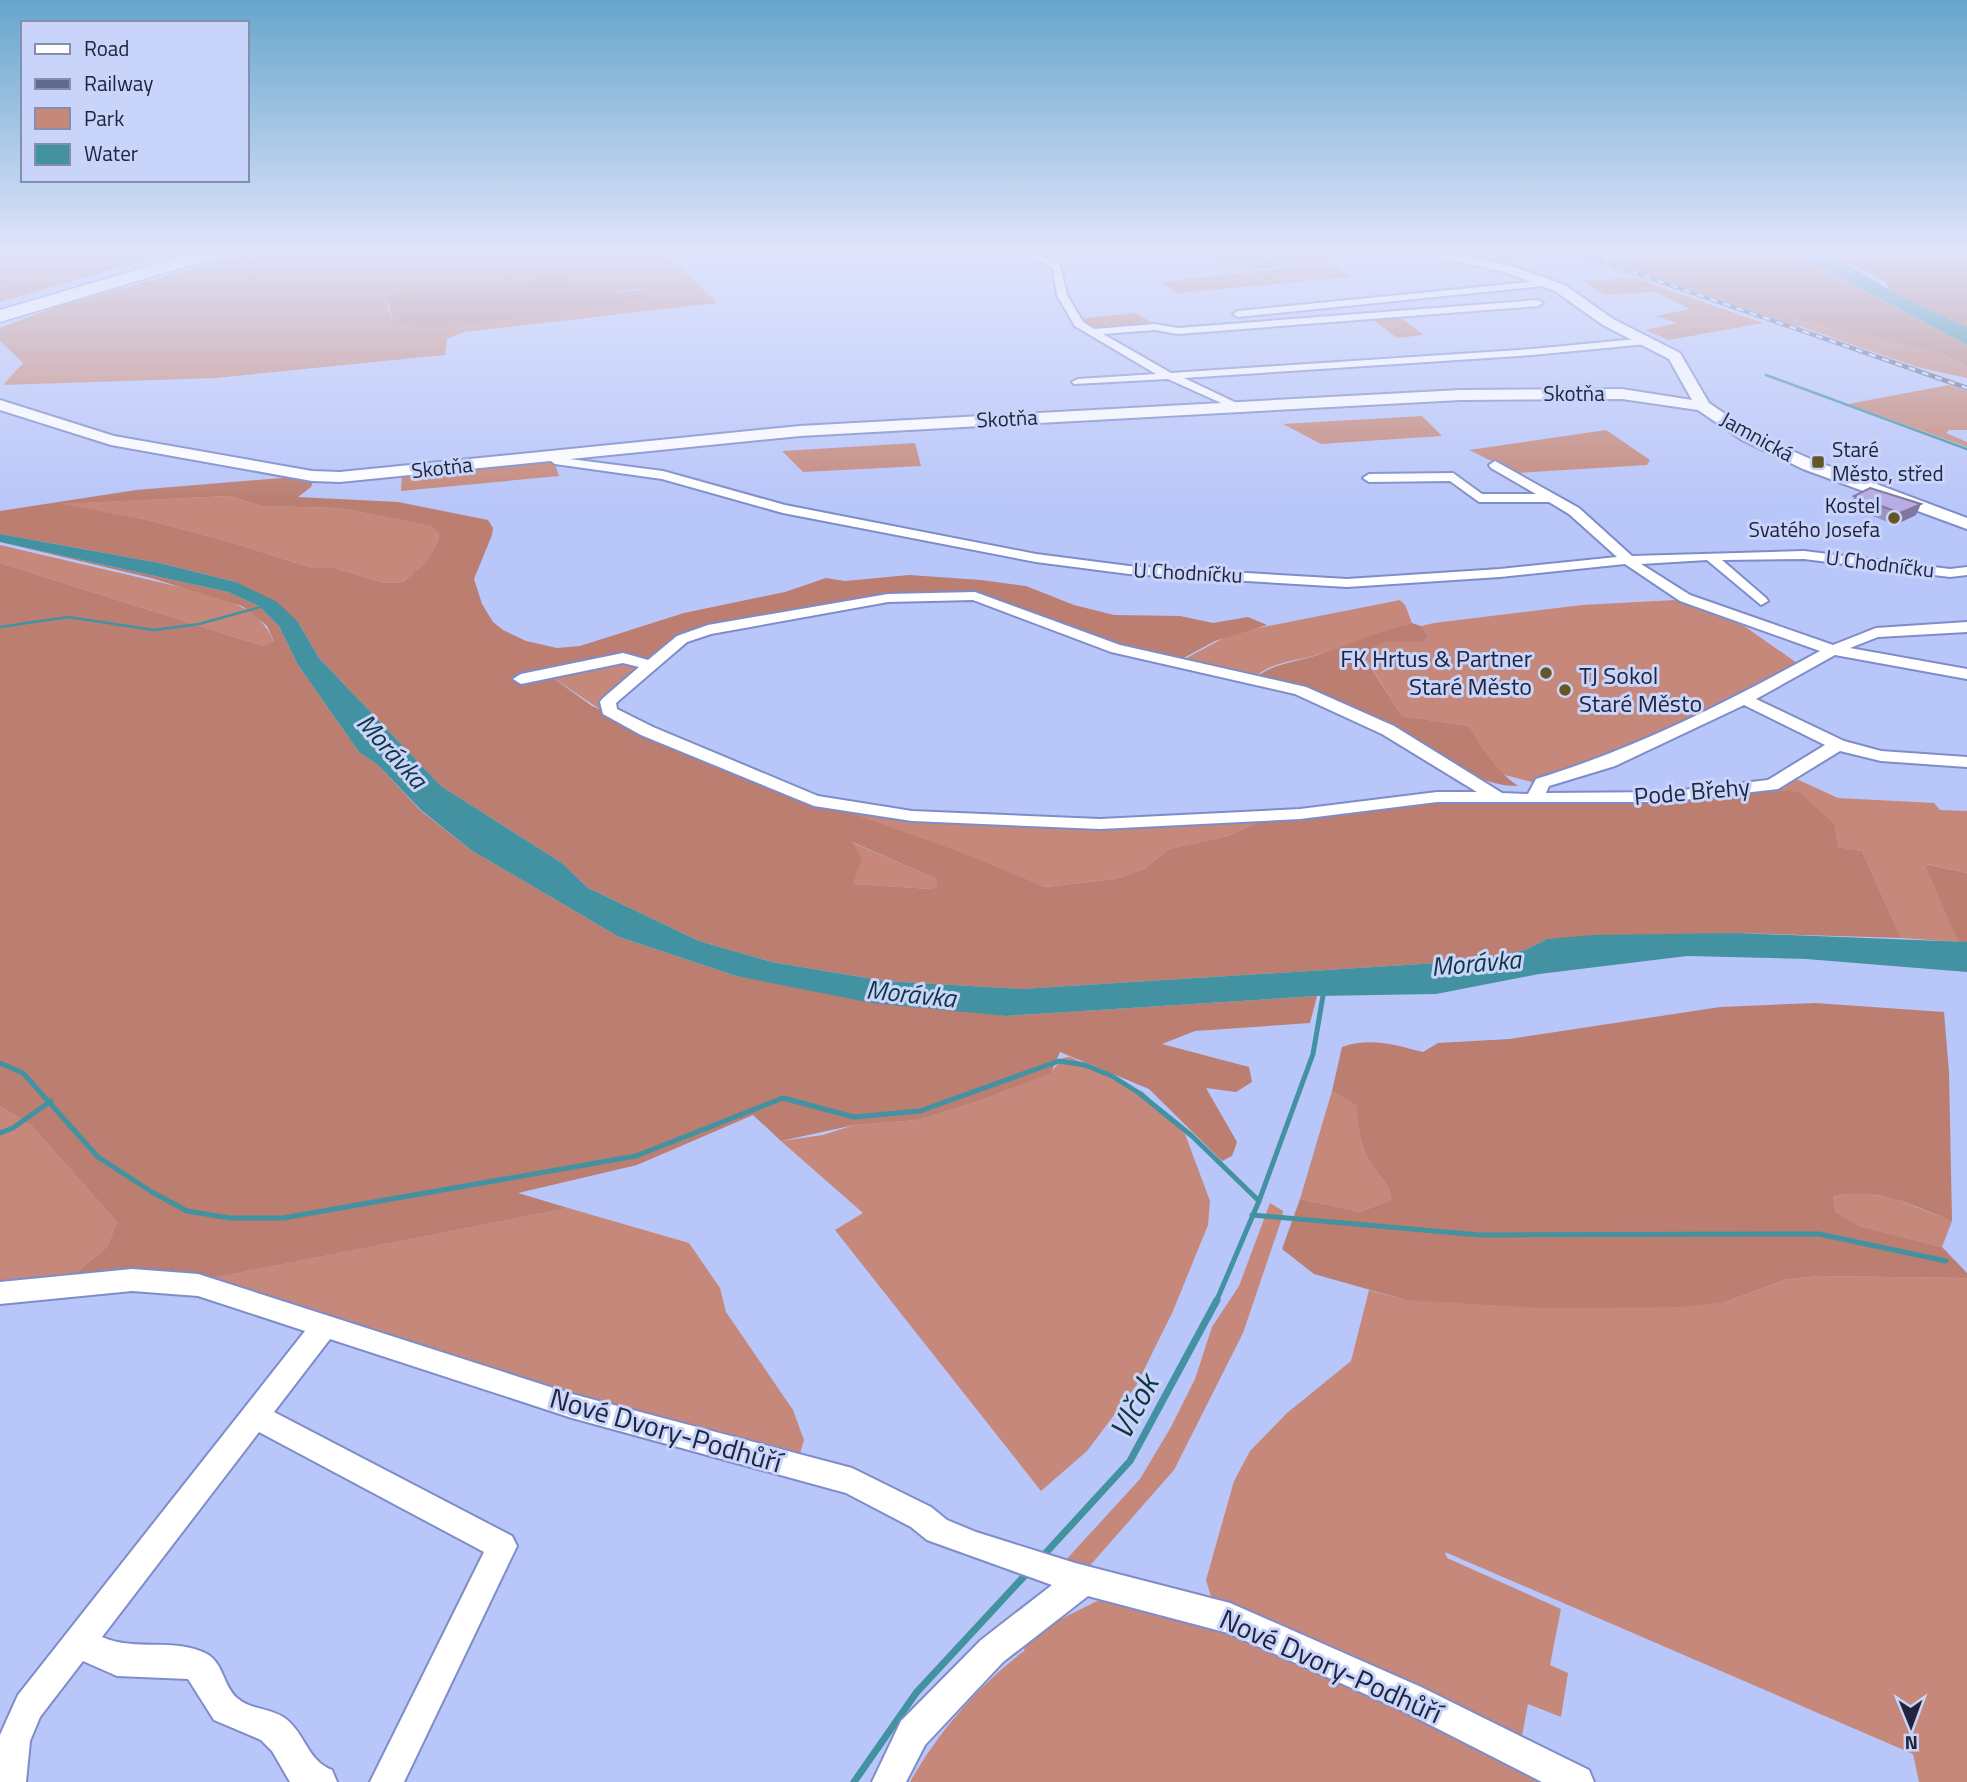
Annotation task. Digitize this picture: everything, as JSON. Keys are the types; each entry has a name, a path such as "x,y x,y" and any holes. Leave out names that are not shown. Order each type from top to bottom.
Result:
{"main road":[{"name":"Jamnická","path":"1637,336 1678,359 1703,406 1748,438 1781,454 1967,524"},
{"path":"0,405 111,440 312,476"}],"street":[{"path":"1100,336 1165,375 1239,408"},
{"path":"1078,382 1532,352 1647,341"},
{"name":"Skotňa","path":"312,476 385,473 800,431 1460,395 1592,393 1661,398 1703,406"},
{"name":"U Chodníčku","path":"551,457 559,461 663,475 754,502 1036,558 1129,570 1347,583 1500,573 1627,559 1804,555 1950,573 1967,571"},
{"path":"1495,466 1574,511 1627,559 1685,598 1833,650 1967,674"},
{"path":"1368,478 1453,477 1479,498 1552,498"},
{"path":"1710,556 1761,601"},
{"path":"521,679 623,658 649,665 682,639 720,628 888,598 975,596 1116,649 1300,691 1388,730 1498,798"},
{"name":"Pode Břehy","path":"1534,799 1542,783 1609,762 1744,699 1833,650 1876,633 1896,629 1967,627"},
{"name":"Pode Břehy","path":"649,665 608,702 609,711 647,731 825,804 912,816 1100,824 1300,814 1437,797 1666,797 1772,785 1838,745"},
{"path":"1744,699 1838,745 1881,756 1967,762"},
{"name":"Nové Dvory-Podhůří","path":"0,1293 132,1280 198,1285 572,1406 852,1481 921,1517 937,1530 1080,1579 1230,1618 1410,1698 1577,1782"},
{"path":"9,1782 14,1741 29,1706 324,1327"},
{"path":"254,1416 502,1546 387,1782"},
{"path":"889,1782 913,1733 992,1651 1080,1579"},
{"path":"78,1643 117,1660 190,1663 200,1666 210,1678 223,1707 236,1718 267,1724 281,1736 298,1766 314,1781 320,1782"}],"green space":[{"path":"0,336 454,336 447,339 445,355 215,378 3,385 23,363 0,341"},
{"path":"1660,336 1690,336 1669,340"},
{"path":"1828,336 1871,336 1943,354 1967,366 1967,378 1917,367"},
{"path":"1949,385 1967,391 1967,430 1949,430 1946,433 1967,442 1967,447 1848,404"},
{"path":"1422,416 1442,436 1321,444 1283,424"},
{"path":"1606,430 1650,460 1647,465 1516,473 1469,450"},
{"path":"915,443 921,466 803,472 782,451"},
{"path":"545,460 555,464 559,476 401,491 402,473"},
{"path":"229,496 262,506 339,508 433,526 439,534 438,542 426,562 403,582 385,583 334,568 312,568 144,519 57,504"},
{"path":"0,545 210,594 239,606 256,617 274,642 263,646 0,563"},
{"path":"1400,600 1405,605 1412,623 1329,651 1276,665 1255,677 1181,661 1233,633"},
{"name":"TJ Sokol Staré Město","path":"1676,600 1744,626 1797,663 1651,738 1536,783 1501,774 1479,748 1468,726 1402,716 1361,651 1387,642 1423,642 1428,636 1421,626 1434,623 1582,605"},
{"path":"646,661 605,700 601,710 553,678 566,672"},
{"path":"1792,777 1838,798 1934,803 1940,810 1967,811 1967,873 1926,864 1958,942 1901,938 1862,851 1838,847 1788,790 1780,791 1774,787"},
{"path":"853,814 1061,829 1256,823 1228,836 1169,849 1144,869 1116,879 1045,887"},
{"path":"851,842 937,879 937,887 930,889 853,884"},
{"path":"1070,1057 1143,1092 1185,1134 1210,1201 1208,1225 1173,1311 1136,1386 1087,1451 1041,1491 835,1230 863,1213 781,1141 823,1135 854,1125 918,1120 976,1102 1050,1073 1063,1058"},
{"path":"1332,1091 1357,1106 1359,1131 1364,1148 1390,1195 1391,1200 1360,1212 1300,1199"},
{"path":"0,1106 31,1125 117,1222 107,1247 69,1279 0,1288"},
{"path":"1857,1192 1893,1198 1952,1221 1942,1247 1859,1226 1836,1212 1833,1197"},
{"path":"1270,1203 1283,1211 1282,1218 1243,1333 1174,1470 1086,1570 1064,1562 1140,1479 1171,1427 1195,1379 1212,1327 1239,1286"},
{"path":"568,1208 689,1243 720,1288 726,1312 793,1410 804,1440 798,1460 580,1402 198,1281"},
{"path":"1817,1276 1967,1278 1967,1782 1919,1782 1913,1754 1445,1552 1447,1558 1561,1609 1550,1665 1568,1673 1561,1717 1528,1704 1521,1741 1213,1603 1206,1580 1234,1481 1250,1451 1287,1413 1351,1361 1369,1290 1406,1300 1725,1302 1784,1280"},
{"path":"1103,1598 1227,1626 1563,1782 910,1782 961,1710 991,1679 1024,1651 1028,1643 1046,1628"}],"shaded area":[{"path":"1869,336 1950,336 1967,345 1967,366 1943,354"},
{"path":"293,477 314,478 311,487 298,497 398,502 488,520 493,528 492,535 474,579 482,604 493,622 503,630 526,641 557,648 580,646 684,613 785,592 826,578 845,581 909,575 1026,586 1074,605 1114,615 1180,616 1213,623 1248,617 1267,625 1215,641 1178,661 1096,645 982,602 937,598 871,604 700,636 657,653 646,661 566,672 553,678 592,706 827,807 957,851 1045,887 1116,879 1144,869 1169,849 1228,836 1256,823 1432,803 1669,801 1788,790 1800,793 1834,824 1838,847 1862,851 1901,938 1738,933 1547,939 1525,950 1469,961 1021,989 885,981 772,962 699,941 588,888 562,863 441,786 319,658 298,622 236,582 160,563 0,534 0,511 136,490","holes":["229,496 262,506 339,508 432,526 439,534 438,542 426,562 403,582 385,583 334,568 312,568 144,519 61,504","852,842 937,879 937,887 930,889 853,884 862,858"]},
{"path":"0,542 228,592 259,606 279,626 298,665 359,752 378,765 420,810 471,850 619,937 736,976 1006,1016 1317,996 1310,1023 1195,1031 1162,1044 1249,1067 1252,1082 1236,1092 1206,1088 1237,1142 1232,1156 1222,1161 1149,1089 1060,1052 1051,1073 976,1102 918,1120 854,1125 781,1141 753,1115 637,1165 518,1193 568,1208 198,1281 69,1279 107,1247 117,1222 31,1125 0,1106 0,563 263,646 274,641 267,626 242,606 151,578"},
{"path":"1412,623 1421,626 1428,636 1423,642 1387,642 1361,652 1402,716 1468,726 1495,765 1518,786 1484,780 1452,765 1392,729 1256,677 1278,666"},
{"path":"1925,864 1967,873 1967,942 1958,942"},
{"path":"1815,1003 1944,1012 1949,1072 1952,1221 1879,1195 1848,1194 1833,1197 1836,1212 1859,1226 1942,1247 1967,1273 1967,1278 1817,1276 1784,1280 1725,1302 1680,1307 1543,1308 1406,1300 1314,1274 1282,1249 1300,1199 1360,1212 1391,1200 1388,1187 1371,1164 1364,1148 1359,1131 1357,1106 1332,1091 1342,1047 1373,1042 1423,1052 1438,1043 1510,1039 1720,1007"}],"water":[{"path":"1950,336 1967,336 1967,345"},
{"name":"Morávka","path":"0,534 160,563 236,582 277,602 298,622 319,658 441,786 562,863 588,888 699,941 772,962 885,981 1021,989 1469,961 1525,950 1547,939 1593,935 1738,933 1967,942 1967,972 1806,959 1687,956 1539,974 1436,994 1317,996 1006,1016 872,1003 736,976 619,937 471,850 421,810 378,765 359,752 298,665 279,626 259,606 228,592 0,542"}],"building":[{"path":"1870,488 1921,504 1900,513 1854,496"}],"waterway":[{"path":"1766,375 1967,449"},
{"path":"0,627 68,617 154,630 199,624 264,606"},
{"name":"Vlčok","path":"1259,1201 1313,1054 1324,990"},
{"path":"49,1102 98,1157 187,1211 230,1218 283,1218 636,1156 783,1098 854,1117 920,1111 1059,1061 1085,1065 1112,1076 1139,1093 1192,1136 1259,1201"},
{"path":"0,1063 23,1073 49,1102"},
{"path":"0,1133 13,1128 49,1102"},
{"name":"Vlčok","path":"1253,1215 1259,1201"},
{"name":"Vlčok","path":"1216,1301 1253,1215"},
{"path":"1253,1215 1480,1235 1819,1234 1946,1261"},
{"name":"Vlčok","path":"1042,1557 1130,1461 1216,1301"},
{"name":"Vlčok","path":"854,1782 916,1693 1029,1571"}],"railway":[{"path":"1818,336 1967,388"}],"place":[{"name":"Staré Město, střed","path":"1818,462"},
{"name":"Kostel Svatého Josefa","path":"1894,518"},
{"name":"FK Hrtus & Partner Staré Město","path":"1546,673"},
{"name":"TJ Sokol Staré Město","path":"1565,690"}]}
